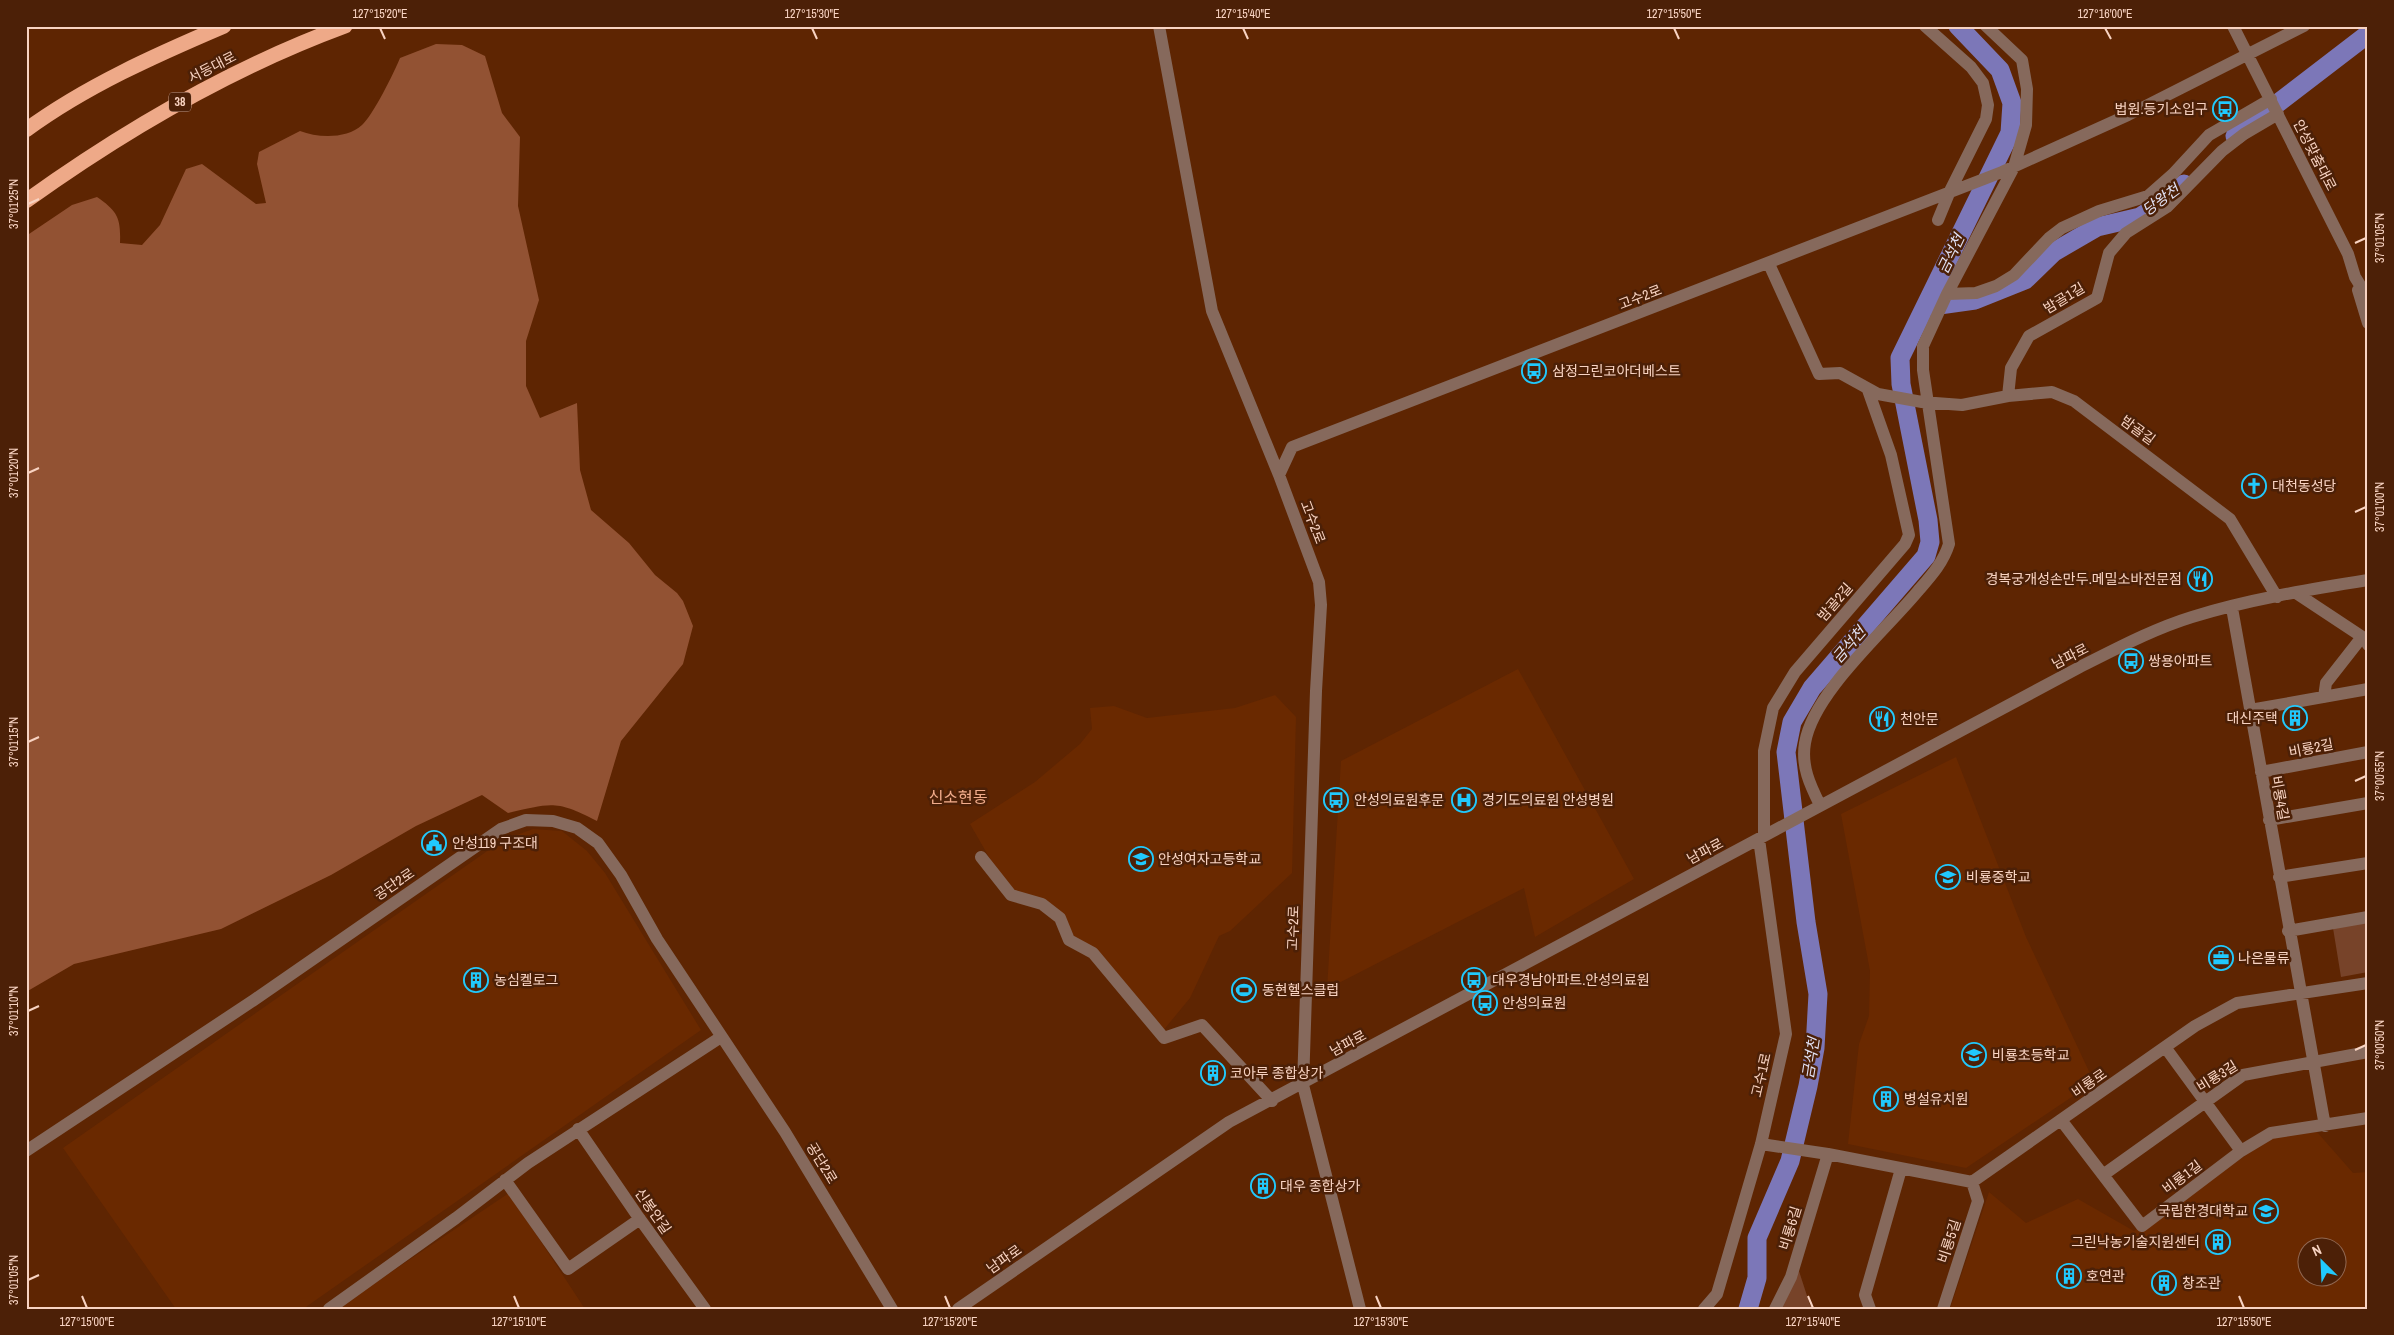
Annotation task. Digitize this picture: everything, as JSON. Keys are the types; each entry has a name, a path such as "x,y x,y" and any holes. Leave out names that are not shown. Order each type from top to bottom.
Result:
{"highway":[{"path":"26,130 48,114 159,54 224,26"},
{"name":"서동대로","path":"26,201 123,136 186,99 244,68 345,26"}],"street":[{"path":"1159,26 1212,311 1279,475"},
{"path":"1924,26 1971,68 1983,83 1988,106 1986,119 1955,189 1938,220"},
{"path":"1820,805 1805,768 1805,742 1817,710 1846,672 1944,560 1949,544 1924,402 1923,346 2008,170 2026,125 2027,89 2022,60 1986,26"},
{"name":"안성맞춤대로","path":"2233,26 2348,254 2355,277 2368,298"},
{"name":"고수2로","path":"1360,1309 1303,1085 1315,701 1321,605 1319,582 1279,475 1292,447 2008,170 2128,116 2304,26"},
{"path":"1946,296 1976,293 1996,286 2014,275 2049,238 2062,228 2099,211 2148,196 2173,174 2209,135 2271,99"},
{"name":"밤골1길","path":"2008,396 2011,368 2029,336 2097,298 2109,253 2126,233 2167,207 2222,151 2244,134 2278,114"},
{"name":"밤골길","path":"1769,264 1818,374 1840,373 1873,392 1924,402 1962,405 2008,396 2052,392 2074,402 2168,470 2230,519 2277,597"},
{"path":"2355,277 2368,324"},
{"name":"밤골2길","path":"1764,836 1764,751 1773,708 1795,672 1905,544 1909,535 1891,455 1873,392"},
{"name":"남파로","path":"958,1309 1229,1122 1303,1085 1820,805 2123,646 2192,617 2296,593 2368,580"},
{"path":"2296,593 2365,641 2326,683 2324,697"},
{"name":"비룡4길","path":"2232,608 2299,994 2325,1126"},
{"path":"2250,710 2368,689"},
{"name":"비룡2길","path":"2261,772 2368,752"},
{"path":"2269,820 2368,803"},
{"name":"공단2로","path":"26,1151 254,1000 392,902 501,829 526,820 553,821 577,828 598,843 621,875 657,939 785,1132 892,1309"},
{"name":"고수1로","path":"1704,1309 1717,1294 1761,1144 1786,1034 1764,836"},
{"path":"981,857 1011,895 1042,904 1060,918 1069,940 1094,953 1164,1038 1202,1025 1272,1101"},
{"path":"2279,877 2368,862"},
{"path":"2288,931 2368,917"},
{"name":"비룡로","path":"1972,1182 2195,1026 2237,1003 2368,983"},
{"path":"329,1309 578,1128 721,1037"},
{"path":"2165,1047 2203,1102 2241,1151"},
{"name":"비룡3길","path":"2103,1175 2243,1075 2368,1052"},
{"name":"비룡1길","path":"2061,1120 2142,1226 2241,1151 2271,1133 2368,1118"},
{"name":"신봉안길","path":"578,1128 640,1219 705,1309"},
{"path":"1761,1144 1828,1154 1972,1182"},
{"name":"비룡6길","path":"1775,1309 1791,1277 1828,1154"},
{"path":"1870,1309 1865,1295 1901,1169"},
{"path":"505,1180 568,1269 640,1219"},
{"name":"비룡5길","path":"1943,1309 1978,1202 1972,1182"}],"shaded area":[{"path":"436,44 462,45 485,56 502,113 520,137 518,206 539,300 526,341 526,386 540,418 577,403 580,470 591,510 629,543 655,575 677,593 683,601 693,626 683,664 621,741 597,821 572,809 554,805 508,813 482,795 416,826 331,875 221,929 74,964 26,992 26,236 72,205 97,197 109,206 116,216 120,227 120,243 142,245 160,225 186,169 202,164 256,204 266,203 257,164 259,152 300,131 315,135 332,136 356,130 362,125 377,104 400,58"},
{"name":"경기도의료원 안성병원","path":"1518,669 1634,879 1535,937 1524,888 1327,989 1341,761"},
{"name":"안성여자고등학교","path":"1275,695 1296,717 1292,873 1230,931 1219,936 1190,998 1162,1032 1076,941 1063,914 1011,895 970,824 1035,782 1080,744 1092,729 1090,708 1114,706 1147,718 1235,708"},
{"path":"1956,757 2026,937 2094,1082 1966,1168 1848,1144 1859,1044 1869,1016 1870,971 1841,814"},
{"path":"533,829 562,831 587,851 605,873 701,1030 303,1309 176,1309 63,1148 503,840"},
{"path":"2368,921 2368,972 2341,977 2333,928"},
{"name":"국립한경대학교","path":"2317,1132 2353,1173 2368,1172 2368,1309 1950,1309 1989,1192 2026,1223 2078,1199 2134,1231 2273,1137"},
{"path":"509,1193 585,1309 336,1309"},
{"path":"1798,1268 1810,1305 1818,1309 1772,1309"}],"waterway":[{"name":"금석천","path":"1748,1309 1757,1278 1757,1238 1790,1161 1815,1048 1818,994 1806,922 1786,752 1792,722 1812,688 1926,556 1930,542 1928,520 1901,384 1900,358 2010,133 2012,103 2000,70 1958,26"},
{"name":"당왕천","path":"2235,136 2368,34"},
{"name":"당왕천","path":"1925,307 1975,300 2025,280 2054,252 2097,227 2140,217 2172,196 2184,184"}],"place":[{"name":"법원.등기소입구","path":"2225,109"},
{"name":"삼정그린코아더베스트","path":"1534,371"},
{"name":"대천동성당","path":"2254,486"},
{"name":"경복궁개성손만두.메밀소바전문점","path":"2200,579"},
{"name":"쌍용아파트","path":"2131,661"},
{"name":"대신주택","path":"2295,718"},
{"name":"천안문","path":"1882,719"},
{"name":"안성의료원후문","path":"1336,800"},
{"name":"경기도의료원 안성병원","path":"1464,800"},
{"name":"안성119 구조대","path":"434,843"},
{"name":"안성여자고등학교","path":"1141,859"},
{"name":"비룡중학교","path":"1948,877"},
{"name":"나은물류","path":"2221,958"},
{"name":"농심켈로그","path":"476,980"},
{"name":"대우경남아파트.안성의료원","path":"1474,980"},
{"name":"동현헬스클럽","path":"1244,990"},
{"name":"안성의료원","path":"1485,1003"},
{"name":"비룡초등학교","path":"1974,1055"},
{"name":"코아루 종합상가","path":"1213,1073"},
{"name":"병설유치원","path":"1886,1099"},
{"name":"대우 종합상가","path":"1263,1186"},
{"name":"국립한경대학교","path":"2266,1211"},
{"name":"그린낙농기술지원센터","path":"2218,1242"},
{"name":"호연관","path":"2069,1276"},
{"name":"창조관","path":"2164,1283"}],"district":[{"name":"신소현동","path":"958,797"}]}
